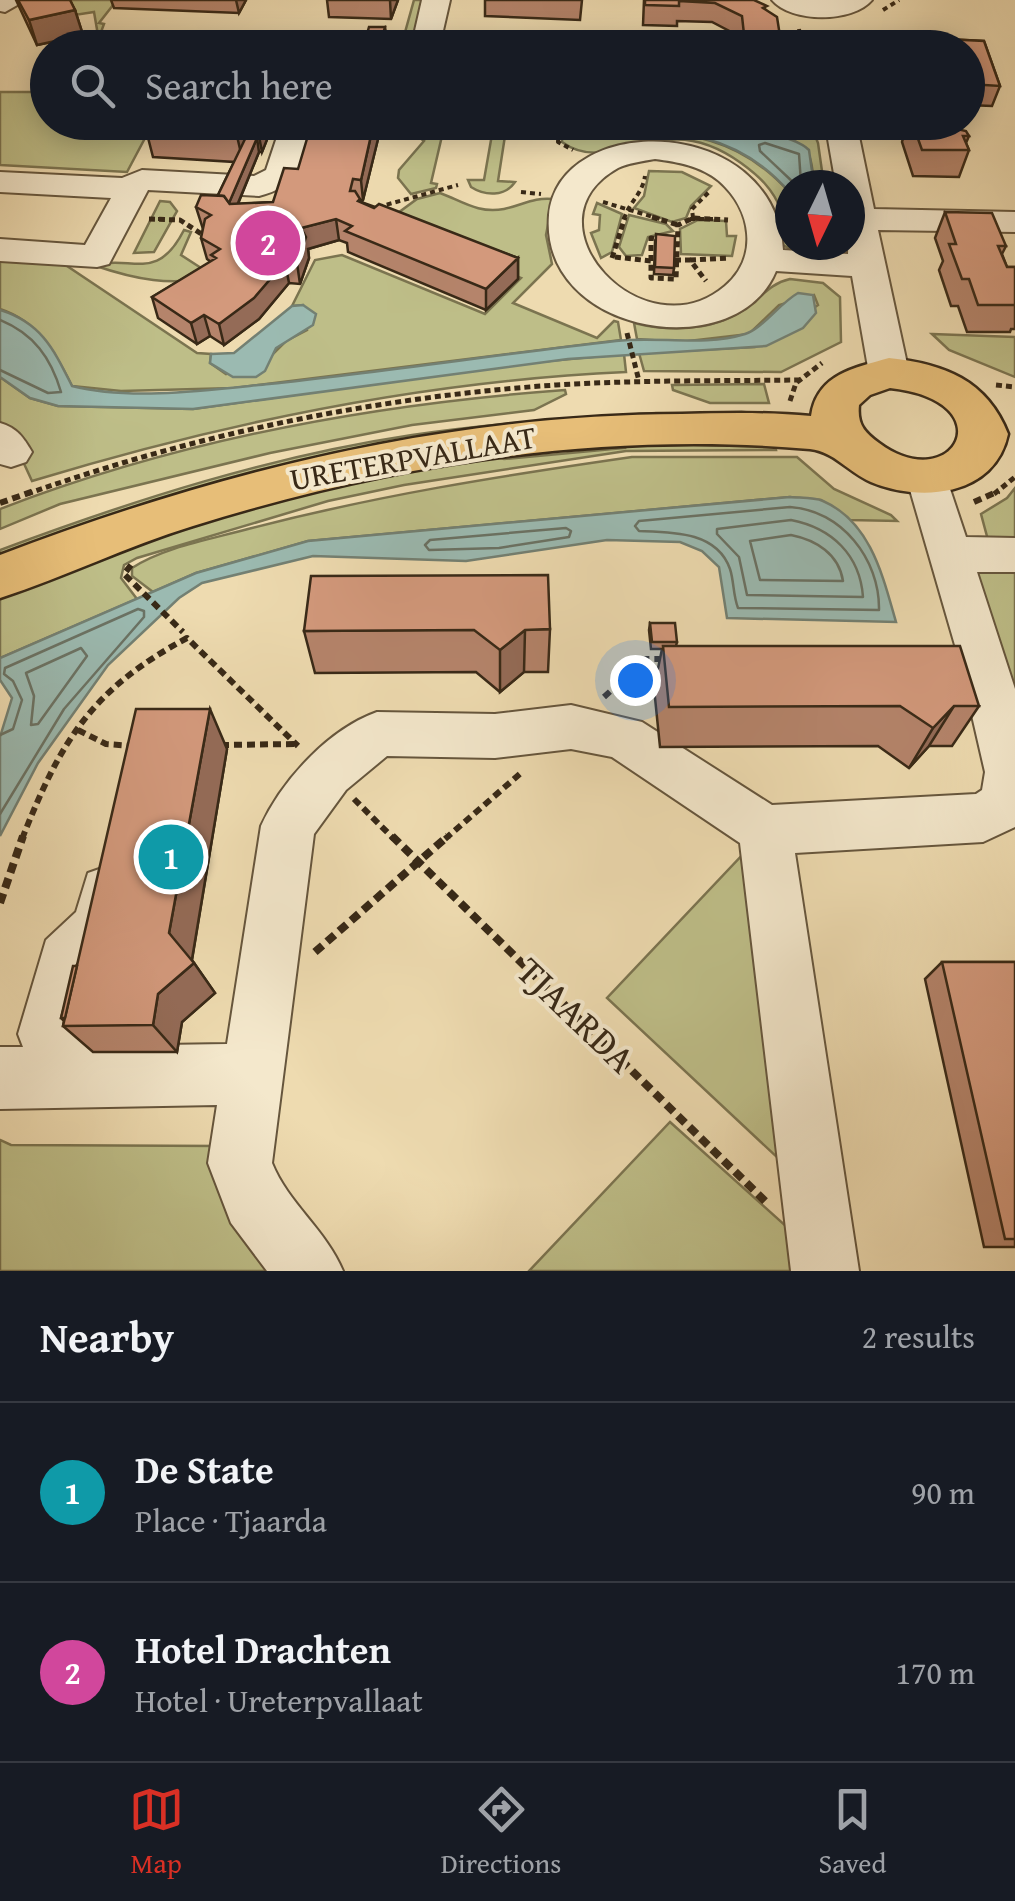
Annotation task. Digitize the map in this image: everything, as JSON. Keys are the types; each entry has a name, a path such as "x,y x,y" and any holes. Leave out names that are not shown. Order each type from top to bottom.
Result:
{"main road":[{"path":"889,373 934,381 996,413 982,447 945,490 877,466 856,454 825,406 856,382 889,373"},
{"name":"URETERPVALLAAT","path":"0,538 126,494 295,453 418,430 538,415 825,406"},
{"name":"URETERPVALLAAT","path":"0,577 252,487 389,456 520,437 621,431 783,432 825,406"}],"street":[{"path":"429,30 436,0"},
{"path":"786,0 829,23 845,6 858,0"},
{"path":"0,250 97,256 132,190 142,180 259,186 280,175 292,140"},
{"path":"843,140 849,170"},
{"path":"650,149 689,153 725,168 755,198 766,231 747,259 748,286 723,304 687,315 641,313 610,300 578,272 565,247 565,208 582,179 612,158 650,149"},
{"path":"0,182 132,190"},
{"path":"865,219 1015,222"},
{"path":"747,259 866,266"},
{"path":"865,260 889,373"},
{"path":"309,1271 254,1200 240,1163 288,826 312,759 377,734 495,736 570,728 624,738 766,830 984,818 1007,804 1011,772 983,659 948,554 945,490"},
{"path":"948,554 1015,555"},
{"path":"766,830 823,1264"},
{"path":"69,1076 71,1060 48,1034 66,960 101,926 119,836"},
{"path":"0,1078 254,1074"}],"path":[{"path":"829,23 835,30"},
{"path":"615,257 627,210 642,194 646,170"},
{"path":"374,208 458,185"},
{"path":"693,218 692,209 714,188"},
{"path":"521,192 538,194"},
{"path":"598,201 678,225 693,218 734,220"},
{"path":"151,219 180,220 210,240"},
{"path":"675,240 651,238 650,278 676,279 678,225"},
{"path":"603,261 615,257 651,261"},
{"path":"675,260 747,259"},
{"path":"690,260 707,282"},
{"path":"628,336 639,381"},
{"path":"0,503 250,432 379,406 520,388 593,387 639,381 825,406"},
{"path":"996,413 1015,387"},
{"path":"945,490 998,492 1015,477"},
{"name":"TJAARDA","path":"138,560 124,574 142,594 823,1264"},
{"path":"0,903 53,767 78,730 97,703 128,672 185,635"},
{"path":"264,995 420,864 646,659 686,659"},
{"path":"78,730 106,744 136,746"},
{"path":"216,745 312,759"}],"green space":[{"path":"67,0 117,0 99,23 104,24 102,30 97,30 94,12 75,15"},
{"path":"414,0 430,0 422,30 406,30"},
{"path":"0,92 30,92 30,140 144,140 127,172 0,165"},
{"path":"441,140 431,183 437,184 436,188 411,194 398,178 399,170 424,141"},
{"path":"491,140 504,140 498,181 515,182 500,193 488,193 471,187 468,180 484,180"},
{"path":"562,140 678,140 600,153 574,149"},
{"path":"678,140 707,140 746,156 775,179 775,198 754,173 707,145"},
{"path":"792,140 817,140 822,170 812,170 803,147"},
{"path":"649,171 682,172 711,186 691,206 686,218 672,222 634,208 644,196"},
{"path":"440,193 486,210 553,199 546,235 552,264 513,303 597,338 614,321 618,322 621,340 234,388 121,391 72,386 52,350 35,330 0,309 0,257 58,260 197,353 211,354 210,363 226,374 270,357 286,341 307,330 303,305 292,306 315,260 342,255 485,314 521,278 383,224 417,199"},
{"path":"160,201 170,202 177,211 154,252 134,253"},
{"path":"597,203 622,214 612,252 601,258 591,233 599,230 600,215 593,214"},
{"path":"629,215 666,224 673,231 648,237 642,255 626,256 619,247"},
{"path":"698,220 726,221 727,236 736,236 732,256 681,254 680,229"},
{"path":"184,230 191,232 181,255 215,277 153,280 93,265 154,262 174,246"},
{"path":"790,279 823,283 840,297 841,342 781,372 644,371 639,353 755,347 818,305 814,295 779,305 749,334 680,342 637,339 634,323 679,328 724,320 738,314 773,286"},
{"path":"932,334 1015,337 1015,377 949,350"},
{"path":"624,354 626,372 475,385 326,408 178,440 32,481 14,442 0,423 0,377 30,398 58,406 193,409 517,364"},
{"path":"764,384 769,403 710,403 673,390 672,385"},
{"path":"565,390 566,394 534,410 412,425 270,453 60,504 0,529 0,509 137,463 207,445 350,416"},
{"path":"656,413 770,414 569,429 0,564 0,550 50,532 152,497 307,455 442,431"},
{"path":"622,435 773,437 776,450 626,451 404,485 328,501 137,558 124,565 121,578 137,599 0,658 0,589 147,535 470,449 504,459 625,448"},
{"path":"632,457 797,457 834,489 897,521 849,520 821,500 790,497 308,541 196,573 153,592 132,576 132,568 173,549 297,517 440,487"},
{"path":"1015,488 1015,540 988,540 981,514 1007,498"},
{"path":"970,565 1015,565 1015,715"},
{"path":"747,850 795,1174 607,998"},
{"path":"670,1122 807,1245 807,1271 529,1271"},
{"path":"0,1140 11,1145 221,1146 285,1271 0,1271"}],"water":[{"path":"709,140 793,141 809,150 812,170 775,170 775,178 747,156"},
{"path":"798,293 813,295 816,313 803,328 766,346 568,359 193,409 58,406 30,398 0,377 0,310 26,322 45,339 72,386 144,394 312,379 616,341 729,338 751,331"},
{"path":"303,305 316,314 313,325 276,348 265,371 256,377 233,377 210,363 211,354 234,353 292,306"},
{"path":"790,497 823,501 853,522 873,553 896,622 727,618 719,567 702,551 680,542 607,540 466,561 313,556 202,583 179,598 108,665 38,763 0,836 0,737 12,698 0,680 0,658 196,573 308,541"}],"building":[{"path":"18,0 70,0 75,10 29,20"},
{"path":"645,0 754,0 777,17 779,30 744,30 742,16 715,3 679,1 679,6 645,5"},
{"path":"985,44 1000,86 985,85"},
{"path":"245,140 256,140 229,203 218,195"},
{"path":"307,140 370,140 361,180 353,179 350,191 355,191 358,201 374,208 379,204 518,258 486,289 345,231 352,226 336,219 301,228 306,237 297,263 285,262 254,298 219,324 204,315 191,323 152,297 216,258 211,255 220,249 201,238 205,219 211,215 196,207 201,195 224,196 230,204 273,202 284,168 298,169"},
{"path":"918,140 965,140 969,150 922,150"},
{"path":"945,212 992,213 1006,246 998,246 1007,267 1015,267 1015,305 978,305 969,279 962,279 949,244 956,244"},
{"path":"656,234 675,236 674,268 655,267"},
{"path":"548,575 550,629 525,630 500,650 474,630 304,631 311,576"},
{"path":"650,623 675,623 677,642 652,642"},
{"path":"663,646 960,646 979,706 954,706 933,728 900,706 669,707"},
{"path":"136,709 210,709 169,933 194,963 158,994 153,1025 63,1026"},
{"path":"942,962 1015,962 1015,1239 1005,1239"},
{"path":"73,966 77,966 65,1018 61,1018"}],"place":[{"name":"Hotel Drachten","path":"268,243"},
{"name":"De State","path":"171,857"}]}
